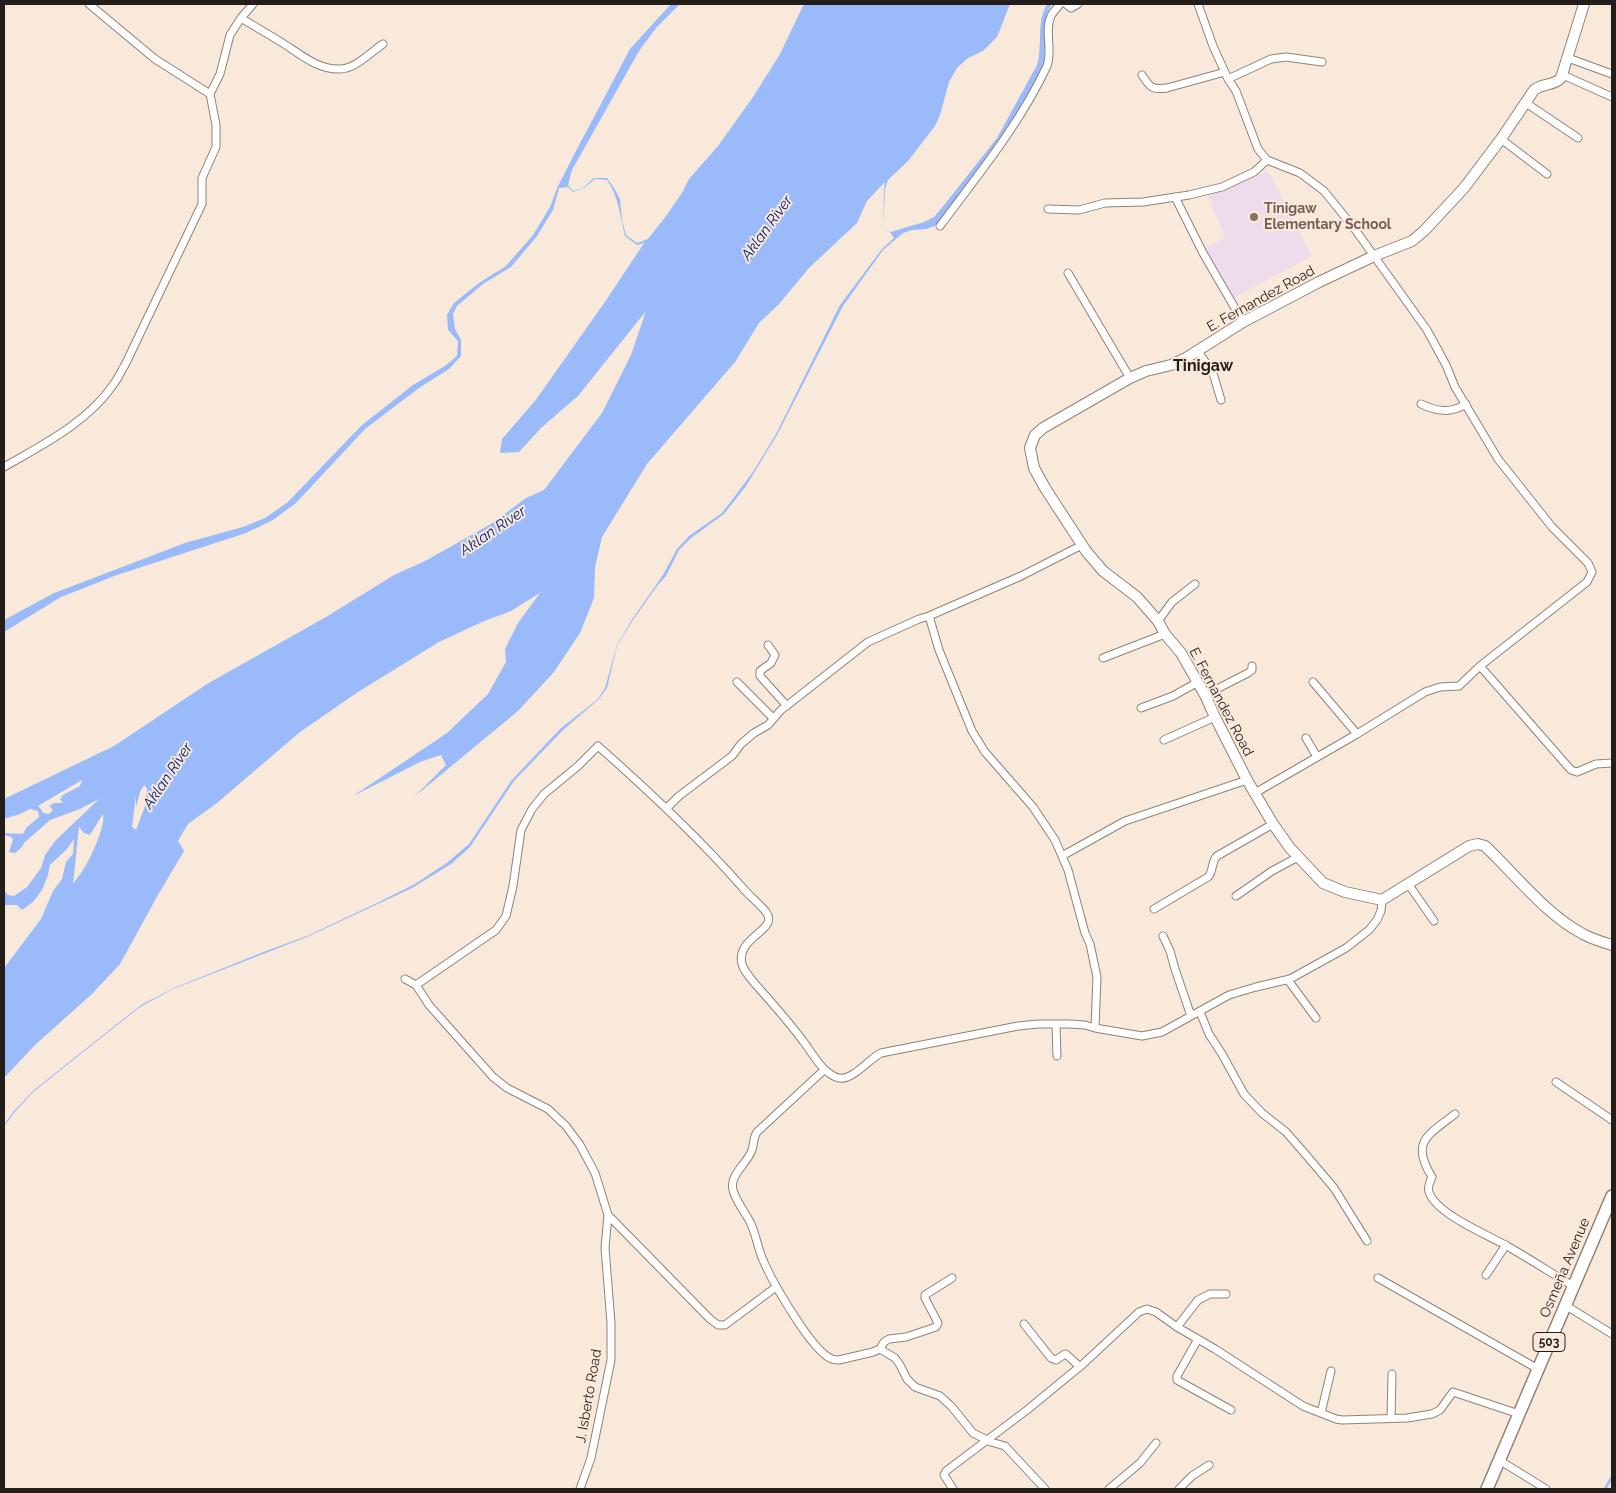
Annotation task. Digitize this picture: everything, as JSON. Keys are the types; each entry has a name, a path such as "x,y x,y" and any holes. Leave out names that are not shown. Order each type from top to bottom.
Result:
{"main road":[{"name":"Osmeña Avenue","path":"1487,1489 1612,1196"}],"street":[{"path":"89,4 155,59 210,94"},
{"path":"4,468 73,425 113,386 125,365 202,204 202,178 216,148 216,125 210,94 220,74 230,35 253,4"},
{"path":"940,226 1009,130 1038,84 1048,63 1051,17 1060,4"},
{"path":"1066,4 1071,8 1078,4"},
{"path":"1198,4 1213,46 1228,79 1236,91 1258,149 1267,160 1300,173 1324,191 1427,330 1466,404 1498,459 1552,527 1588,563 1592,572 1587,582 1480,666 1459,686 1440,687 1425,692 1255,792"},
{"path":"1584,4 1563,75 1612,97"},
{"path":"241,18 318,65 341,69 354,64 383,44"},
{"path":"1228,79 1270,59 1286,58 1322,62"},
{"path":"1568,58 1612,74"},
{"path":"1142,75 1150,87 1157,90 1225,72"},
{"name":"E. Fernandez Road","path":"1382,900 1345,892 1323,883 1290,848 1273,824 1247,780 1205,694 1181,653 1137,597 1103,571 1082,545 1034,468 1030,448 1035,435 1043,428 1130,378 1146,371 1171,365 1243,322 1319,282 1374,256 1412,241 1424,231 1464,188 1538,87 1556,83 1563,75"},
{"path":"1526,103 1578,138"},
{"path":"1501,139 1547,174"},
{"path":"1048,209 1079,210 1105,203 1143,202 1222,187 1254,172 1267,160"},
{"path":"1175,197 1203,253 1243,322"},
{"path":"1068,273 1130,378"},
{"path":"1198,350 1213,373 1221,400"},
{"path":"1421,404 1440,412 1449,411 1466,404"},
{"path":"667,808 679,796 732,756 754,732 768,725 787,706 868,642 1021,576 1082,545"},
{"path":"1158,622 1172,602 1195,584"},
{"path":"929,616 939,650 972,731 985,752 1033,807 1055,840 1068,870 1085,933 1090,944 1097,977 1095,1028"},
{"path":"1103,658 1166,634"},
{"path":"768,645 775,655 771,663 760,671 760,676 787,706"},
{"path":"1205,694 1248,673 1252,670 1252,666"},
{"path":"1480,666 1572,770 1577,772 1596,764 1612,763"},
{"path":"737,682 774,718"},
{"path":"1141,708 1173,696 1198,682"},
{"path":"1313,682 1356,734"},
{"path":"1164,740 1215,717"},
{"path":"1306,738 1316,757"},
{"path":"416,985 496,930 506,916 522,830 532,809 544,794 578,766 598,746 667,808 767,913 769,920 766,927 745,945 741,953 742,966 824,1070 839,1079 848,1077 881,1053 1018,1026 1056,1024 1085,1026 1142,1036 1152,1035 1173,1027 1229,996 1256,987 1288,980 1346,948 1369,930 1377,920 1382,900 1469,846 1478,844 1485,846 1531,893 1566,923 1583,934 1612,945"},
{"path":"1062,856 1125,821 1247,780"},
{"path":"1154,909 1208,877 1212,870 1213,860 1217,856 1273,824"},
{"path":"1236,896 1272,871 1298,857"},
{"path":"1409,885 1434,921"},
{"path":"1163,936 1170,951 1191,1016"},
{"path":"405,979 416,985 429,1005 493,1077 507,1088 548,1109 566,1126 580,1145 595,1173 608,1214 710,1319 718,1325 725,1325 776,1286"},
{"path":"1288,980 1316,1018"},
{"path":"1200,1012 1209,1034 1244,1094 1262,1113 1286,1132 1334,1188 1367,1241"},
{"path":"1056,1024 1058,1056"},
{"path":"824,1070 757,1132 753,1138 752,1149 735,1175 733,1182 733,1190 752,1226 762,1259 776,1286 806,1333 821,1351 830,1358 839,1360 873,1352 880,1349 884,1342 889,1339 906,1337 936,1327 938,1323 925,1295 952,1278"},
{"path":"1556,1082 1612,1120"},
{"path":"1455,1114 1428,1134 1424,1140 1423,1157 1432,1177 1428,1188 1429,1193 1439,1205 1464,1223 1506,1245 1573,1286"},
{"name":"J. Isberto Road","path":"580,1489 591,1458 611,1360 611,1322 605,1248 608,1214"},
{"path":"1486,1275 1506,1245"},
{"path":"1378,1278 1538,1369"},
{"path":"1177,1327 1198,1300 1210,1294 1226,1294"},
{"path":"1565,1305 1612,1334"},
{"path":"952,1489 944,1475 946,1471 1027,1410 1080,1367 1139,1312 1147,1309 1156,1312 1303,1406 1342,1420 1407,1418 1436,1413 1454,1392 1519,1414"},
{"path":"1024,1324 1051,1358 1056,1360 1064,1354 1080,1367"},
{"path":"1198,1339 1177,1376 1177,1380 1231,1410"},
{"path":"880,1349 895,1358 907,1379 915,1387 940,1396 952,1407 973,1433 986,1440 1005,1446 1046,1489"},
{"path":"1321,1413 1331,1371"},
{"path":"1392,1374 1392,1418"},
{"path":"1109,1489 1140,1463 1156,1443"},
{"path":"1499,1460 1546,1489"},
{"path":"1180,1489 1192,1476 1209,1465"}],"shaded area":[{"name":"Tinigaw Elementary School","path":"1268,171 1312,256 1233,298 1204,248 1225,238 1208,196"}],"water":[{"name":"Aklan River","path":"671,4 680,4 656,28 639,51 572,170 568,185 573,191 583,188 594,178 607,178 620,199 626,235 637,243 648,239 682,193 689,179 718,146 753,97 780,54 804,4 1010,4 997,37 983,51 968,58 957,68 949,82 935,126 908,161 888,180 885,189 883,230 885,182 867,201 857,223 809,268 779,304 759,323 735,362 647,464 602,537 595,567 594,598 580,633 554,672 518,711 414,797 446,765 441,755 420,762 353,796 447,733 488,694 506,662 505,649 518,623 540,593 511,611 439,642 358,692 300,732 217,803 188,824 178,841 184,851 120,964 92,994 35,1045 4,1078 4,968 41,919 53,891 62,879 66,862 73,854 74,839 67,849 50,865 42,890 33,902 22,910 17,905 4,905 4,890 8,895 14,896 27,887 41,868 45,855 55,841 99,799 80,809 50,820 15,853 9,852 13,839 4,835 4,833 23,834 26,828 39,817 38,811 30,809 4,819 4,799 114,746 207,684 326,617 394,575 425,561 491,524 526,498 544,490 602,413 631,355 646,311 578,396 542,427 519,452 500,453 502,439 535,401 644,243 637,245 625,236 617,200 607,180 595,179 584,188 573,192 568,187 559,188 553,210 537,236 511,267 483,284 457,306 453,314 455,329 461,340 461,356 449,369 419,388 365,429 296,503 273,520 246,533 117,575 61,597 4,632 4,620 54,593 185,543 243,527 265,518 288,502 362,425 413,385 445,366 457,356 458,341 448,330 447,315 454,303 479,283 506,266 533,235 550,207 558,186 630,49","holes":["82,780 80,786 63,795 60,799 63,803 54,803 49,806 53,810 49,814 43,813 38,806","144,785 147,788 145,806 136,830 132,827 136,795 136,807","103,814 100,834 93,851 73,884 79,827 84,833 90,835"]},
{"path":"1047,4 1052,4 1046,20 1045,57 1040,75 993,149 941,221 927,229 903,233 883,250 843,306 777,435 746,486 724,514 691,538 679,550 666,576 631,623 617,646 607,688 599,699 563,730 514,781 470,847 451,864 412,888 307,937 173,989 140,1007 33,1092 4,1127 13,1112 34,1090 141,1005 174,988 307,936 377,903 415,884 448,862 469,844 511,781 560,729 598,699 605,688 617,645 631,621 663,575 677,549 689,536 722,513 753,472 776,434 840,305 882,249 894,238 890,232 883,230 891,232 934,217 997,138 1037,65 1042,18"}],"waterway":[{"path":"1605,1489 1612,1477"}],"place":[{"name":"Tinigaw Elementary School","path":"1254,217"}],"district":[{"name":"Tinigaw","path":"1203,366"}]}
